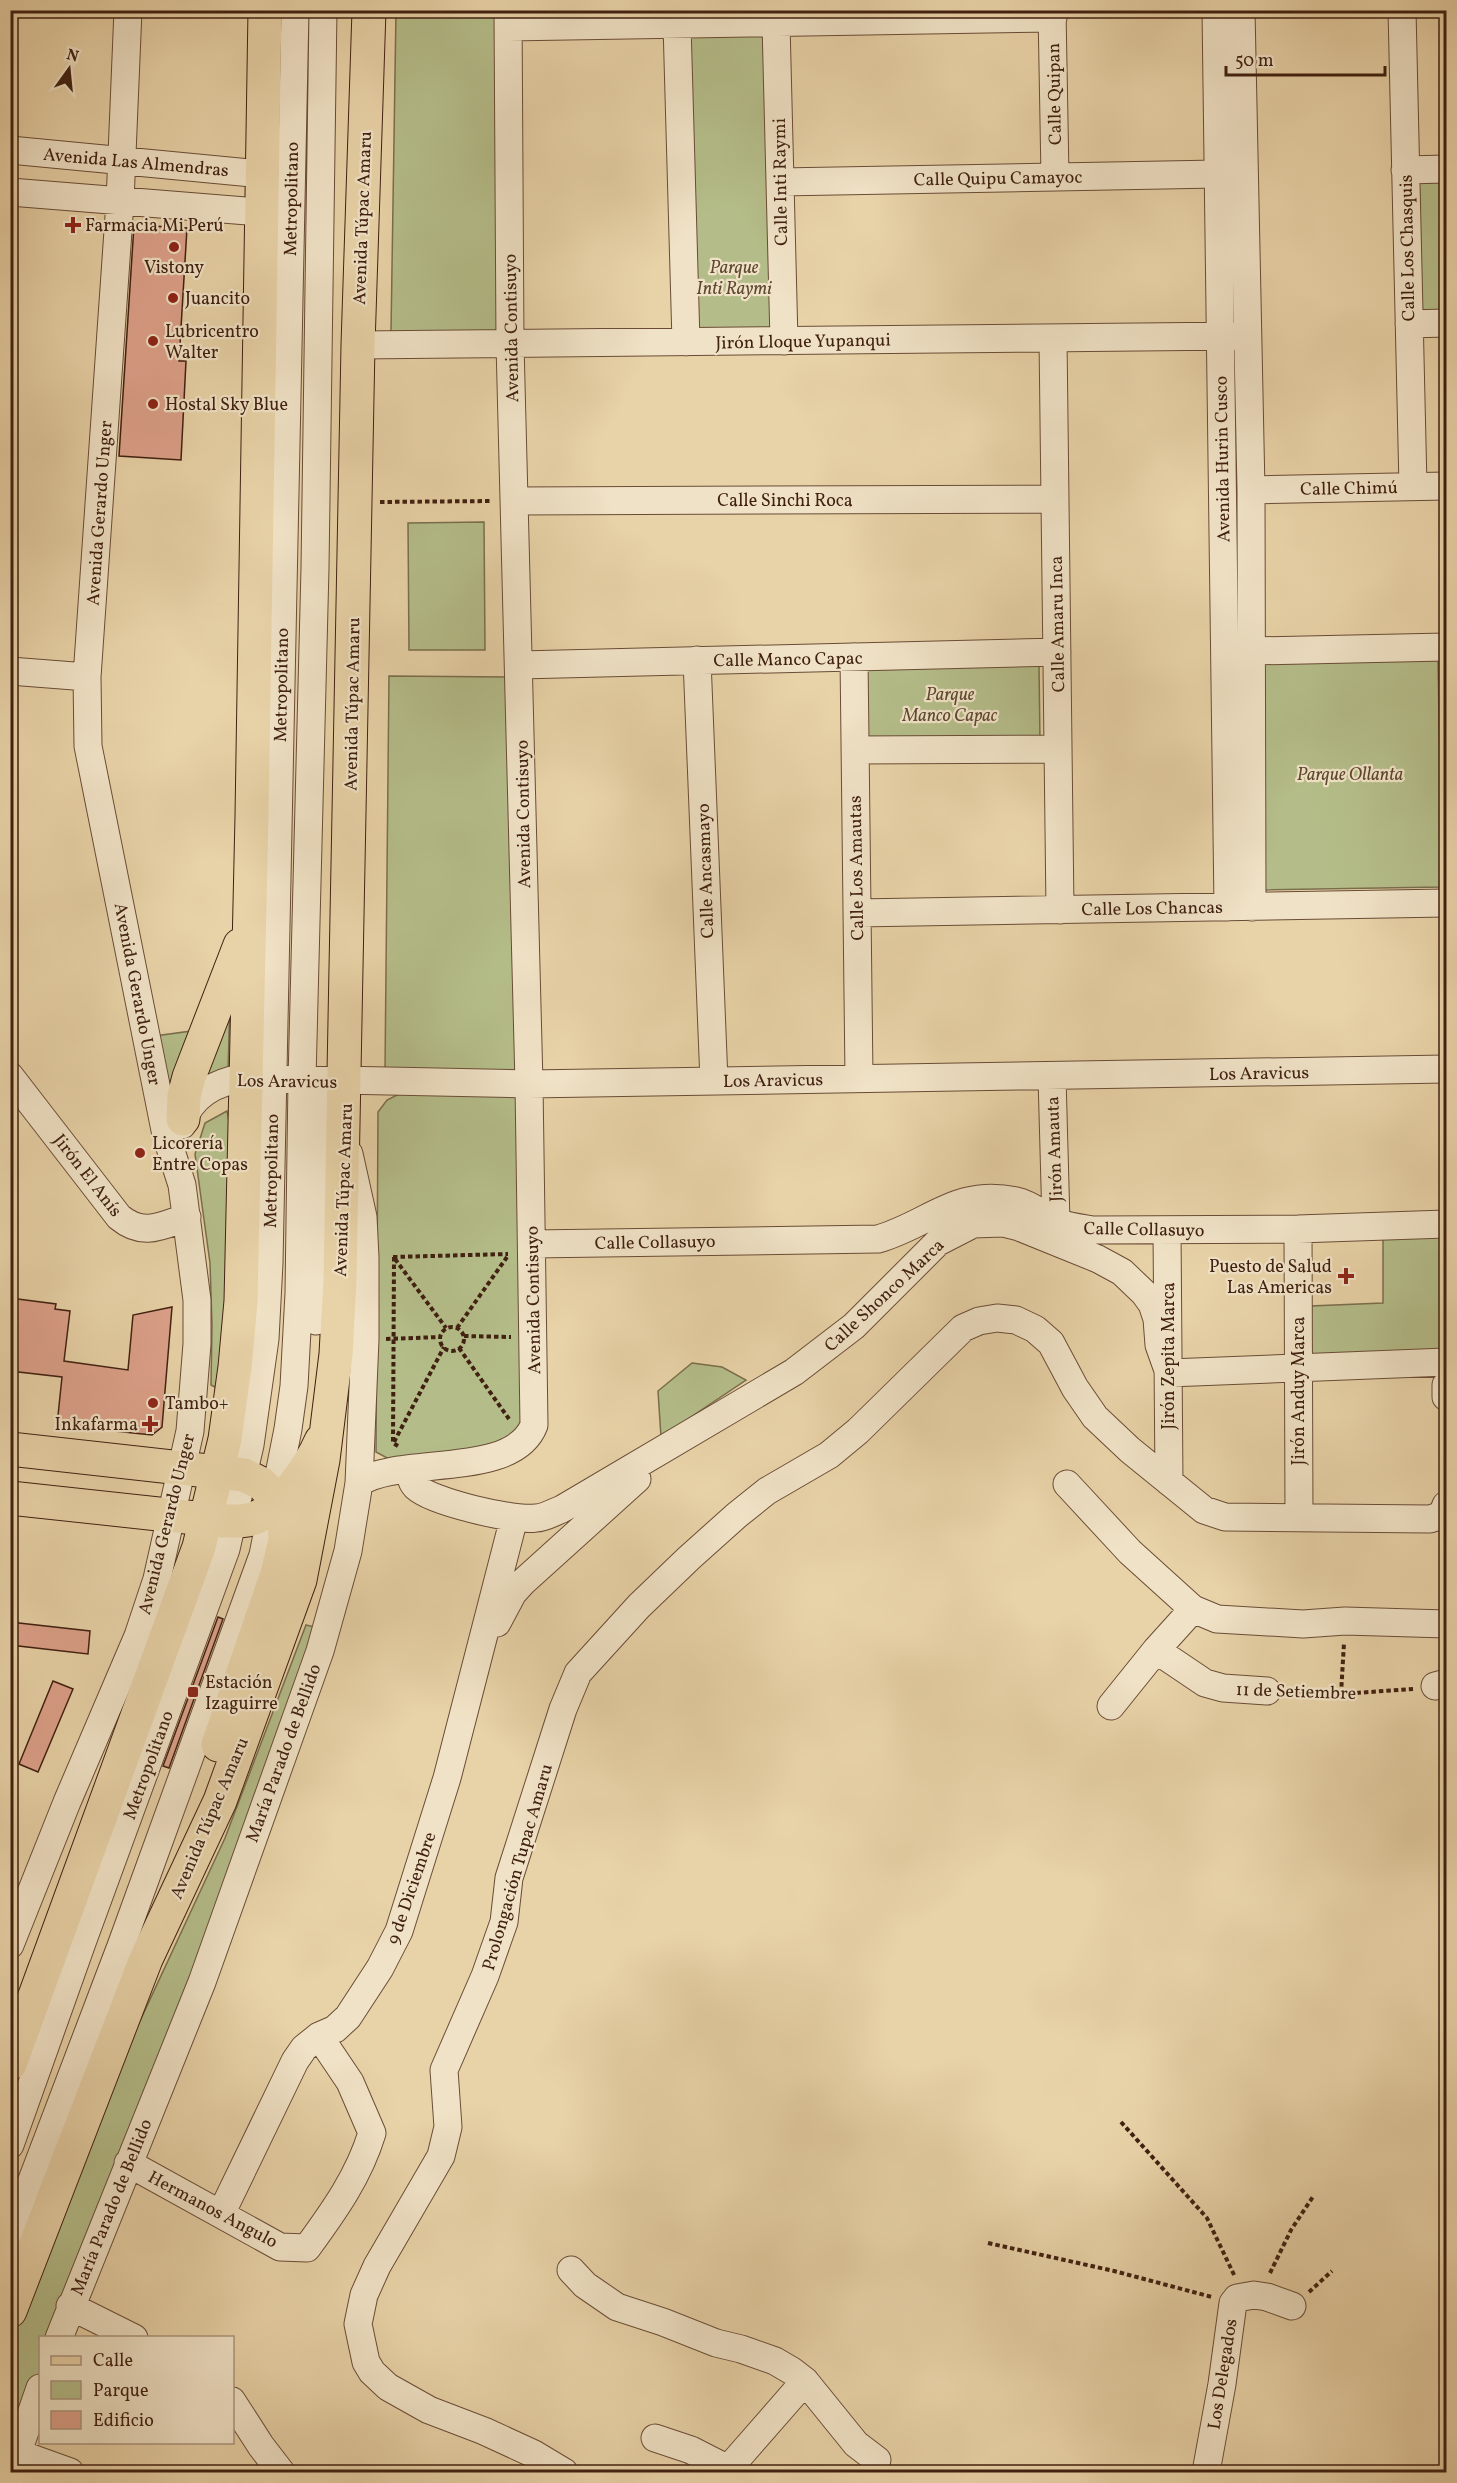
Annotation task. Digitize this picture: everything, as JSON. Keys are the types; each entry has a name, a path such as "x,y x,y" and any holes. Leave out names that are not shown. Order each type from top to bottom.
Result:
{"main road":[{"path":"10,2064 88,1845 177,1611 220,1520 231,1473 225,1439 235,1367 259,1079 250,915 265,10"},
{"name":"Avenida Túpac Amaru","path":"10,2311 146,1959 220,1800 300,1580 318,1495 336,1354 344,1140 324,1081 355,502 369,10"},
{"path":"183,1119 184,1096 189,1077 250,915"},
{"path":"10,1498 220,1520 257,1517 307,1467 327,1426"},
{"path":"10,1449 231,1473 256,1479 274,1502 285,1525 281,1559 146,1959"}],"street":[{"name":"Avenida Gerardo Unger","path":"10,1945 138,1636 157,1579 190,1431 197,1322 197,1300 182,1185 166,1135 88,746 87,677 120,202 128,10"},
{"name":"Metropolitano","path":"259,1079 295,10"},
{"name":"Metropolitano","path":"10,2238 121,1946 262,1555 288,1429 313,1350 320,1268 324,1081 315,568 323,10"},
{"name":"Avenida Hurin Cusco","path":"1216,10 1220,336 1240,907"},
{"name":"Avenida Hurin Cusco","path":"1240,907 1252,651 1241,10"},
{"name":"Calle Los Chasquis","path":"1402,10 1413,486"},
{"path":"508,19 677,24 776,23 890,16 1052,14"},
{"name":"Calle Quipan","path":"1052,14 1055,177"},
{"name":"Avenida Contisuyo","path":"358,1483 408,1460 475,1461 502,1453 525,1441 534,1425 517,1337 529,1084 510,344 508,19"},
{"name":"Calle Inti Raymi","path":"776,23 784,341"},
{"path":"677,24 686,342"},
{"name":"Avenida Las Almendras","path":"10,150 261,174"},
{"path":"1405,170 1446,170"},
{"name":"Calle Quipu Camayoc","path":"780,182 1217,174"},
{"path":"10,192 260,212"},
{"path":"1409,324 1446,323"},
{"name":"Jirón Lloque Yupanqui","path":"358,345 1248,336"},
{"name":"Calle Amaru Inca","path":"1053,338 1060,910"},
{"name":"Calle Chimú","path":"1251,490 1446,486"},
{"name":"Calle Sinchi Roca","path":"515,501 1055,499"},
{"path":"1252,651 1446,646"},
{"name":"Calle Manco Capac","path":"520,665 1057,652"},
{"name":"Calle Los Amautas","path":"854,657 859,1078"},
{"name":"Calle Ancasmayo","path":"698,660 714,1081"},
{"path":"10,671 87,677"},
{"path":"855,750 1058,749"},
{"name":"Calle Los Chancas","path":"857,913 1446,903"},
{"name":"Los Aravicus","path":"182,1185 178,1149 183,1119 194,1101 226,1081 259,1079 529,1084 1446,1069"},
{"name":"Jirón El Anís","path":"10,1076 119,1217 129,1226 150,1229 187,1217"},
{"name":"Jirón Amauta","path":"1052,1077 1056,1222"},
{"name":"María Parado de Bellido","path":"59,2336 202,1982 320,1651 348,1551 358,1483 365,1339 365,1258 363,1217 357,1185 344,1140"},
{"name":"Calle Collasuyo","path":"521,1249 878,1239 897,1234 946,1207 966,1200 985,1199 1020,1202 1056,1222 1093,1230 1298,1229 1446,1224"},
{"name":"Calle Shonco Marca","path":"408,1460 413,1483 428,1495 514,1518 538,1518 562,1509 752,1399 825,1350 879,1301 938,1242 973,1224 1003,1223 1018,1227 1098,1258 1122,1272 1152,1304 1157,1319 1159,1345 1169,1373"},
{"name":"Jirón Anduy Marca","path":"1298,1229 1299,1517"},
{"name":"Jirón Zepita Marca","path":"1167,1230 1169,1482"},
{"name":"Prolongación Tupac Amaru","path":"564,2472 534,2454 484,2431 429,2410 388,2388 372,2372 366,2362 358,2324 364,2295 377,2266 441,2156 448,2127 444,2070 485,1976 504,1922 509,1878 563,1709 578,1673 639,1606 737,1515 767,1491 829,1455 858,1431 963,1328 979,1321 997,1318 1016,1320 1035,1329 1051,1343 1075,1388 1095,1417 1130,1450 1204,1510 1225,1517 1430,1519 1442,1515 1446,1505"},
{"path":"1169,1373 1446,1362"},
{"path":"1446,1385 1446,1397"},
{"path":"478,1663 501,1614 517,1588 680,1440"},
{"path":"1067,1484 1130,1552 1193,1609 1217,1619 1303,1624 1345,1621 1446,1624"},
{"name":"9 de Diciembre","path":"220,2214 286,2076 304,2048 319,2036 335,2029 348,2017 380,1968 399,1932 447,1778 514,1518"},
{"name":"Metropolitano","path":"10,2145 226,1550 220,1520"},
{"path":"1111,1706 1193,1609"},
{"name":"11 de Setiembre","path":"1156,1650 1204,1683 1223,1688 1267,1691"},
{"name":"Hermanos Angulo","path":"128,2163 280,2247 308,2248 334,2211 363,2161 372,2133 350,2082 319,2036"},
{"path":"571,2270 585,2285 617,2307 716,2343 775,2361 805,2381 856,2444 877,2460"},
{"path":"1246,2298 1293,2306"},
{"name":"Los Delegados","path":"1206,2472 1222,2384 1246,2298"},
{"path":"70,2306 132,2336"},
{"path":"655,2438 691,2450 731,2470 805,2381"},
{"path":"39,2391 14,2463 70,2472"},
{"path":"234,2404 281,2472"}],"path":[{"path":"355,502 515,501"},
{"path":"365,1258 521,1249"},
{"path":"510,1266 521,1249"},
{"path":"457,1328 521,1249"},
{"path":"394,1257 446,1328"},
{"path":"394,1257 393,1443 408,1460"},
{"path":"440,1337 444,1347 453,1351 459,1348 464,1341 464,1336 457,1328 446,1328"},
{"path":"440,1337 446,1328"},
{"path":"464,1336 517,1337"},
{"path":"365,1339 440,1337"},
{"path":"393,1443 444,1347"},
{"path":"459,1348 512,1423"},
{"path":"512,1412 512,1423"},
{"path":"504,1427 512,1423"},
{"path":"1341,1694 1345,1621"},
{"name":"11 de Setiembre","path":"1267,1691 1341,1694 1382,1692 1441,1684"},
{"path":"1121,2122 1207,2218 1246,2298"},
{"path":"1246,2298 1314,2195"},
{"path":"988,2243 1246,2298"},
{"path":"1293,2306 1332,2271"}],"green space":[{"path":"396,11 496,11 503,333 391,332"},
{"name":"Parque Inti Raymi","path":"765,35 773,329 697,330 690,37"},
{"path":"1413,182 1446,182 1446,317 1415,317"},
{"path":"484,522 485,650 409,650 408,523"},
{"name":"Parque Ollanta","path":"1438,659 1442,887 1262,890 1257,661"},
{"name":"Parque Manco Capac","path":"1039,665 1040,741 862,744 861,668"},
{"path":"389,676 508,677 518,1071 385,1069"},
{"path":"230,994 228,1074 194,1089"},
{"path":"199,1030 172,1121 155,1036"},
{"path":"522,1093 527,1429 488,1450 389,1459 376,1452 378,1112 387,1100 399,1094"},
{"path":"227,1111 230,1127 225,1316 217,1388 211,1385 210,1263 195,1154 205,1123"},
{"path":"1446,1237 1446,1347 1440,1356 1311,1361 1310,1306 1383,1303 1383,1239"},
{"path":"692,1363 722,1367 746,1380 661,1437 658,1391"},
{"path":"306,1625 319,1628 244,1848 54,2336 39,2336 39,2375 11,2454 11,2321 107,2092 225,1838"}],"building":[{"path":"134,225 187,228 179,361 186,361 181,460 119,456"},
{"path":"10,1298 56,1304 55,1309 70,1311 64,1361 128,1370 133,1315 172,1307 162,1427 152,1435 57,1425 62,1377 10,1371"},
{"path":"218,1617 223,1619 169,1768 163,1766"},
{"path":"10,1622 90,1631 88,1654 10,1645"},
{"path":"53,1681 73,1689 38,1772 19,1764"}],"place":[{"name":"Farmacia Mi Perú","path":"73,225"},
{"name":"Vistony","path":"174,247"},
{"name":"Juancito","path":"173,298"},
{"name":"Lubricentro Walter","path":"153,341"},
{"name":"Hostal Sky Blue","path":"153,404"},
{"name":"Licorería Entre Copas","path":"140,1153"},
{"name":"Puesto de Salud Las Americas","path":"1346,1276"},
{"name":"Tambo+","path":"153,1403"},
{"name":"Inkafarma","path":"150,1424"},
{"name":"Estación Izaguirre","path":"193,1692"}]}
